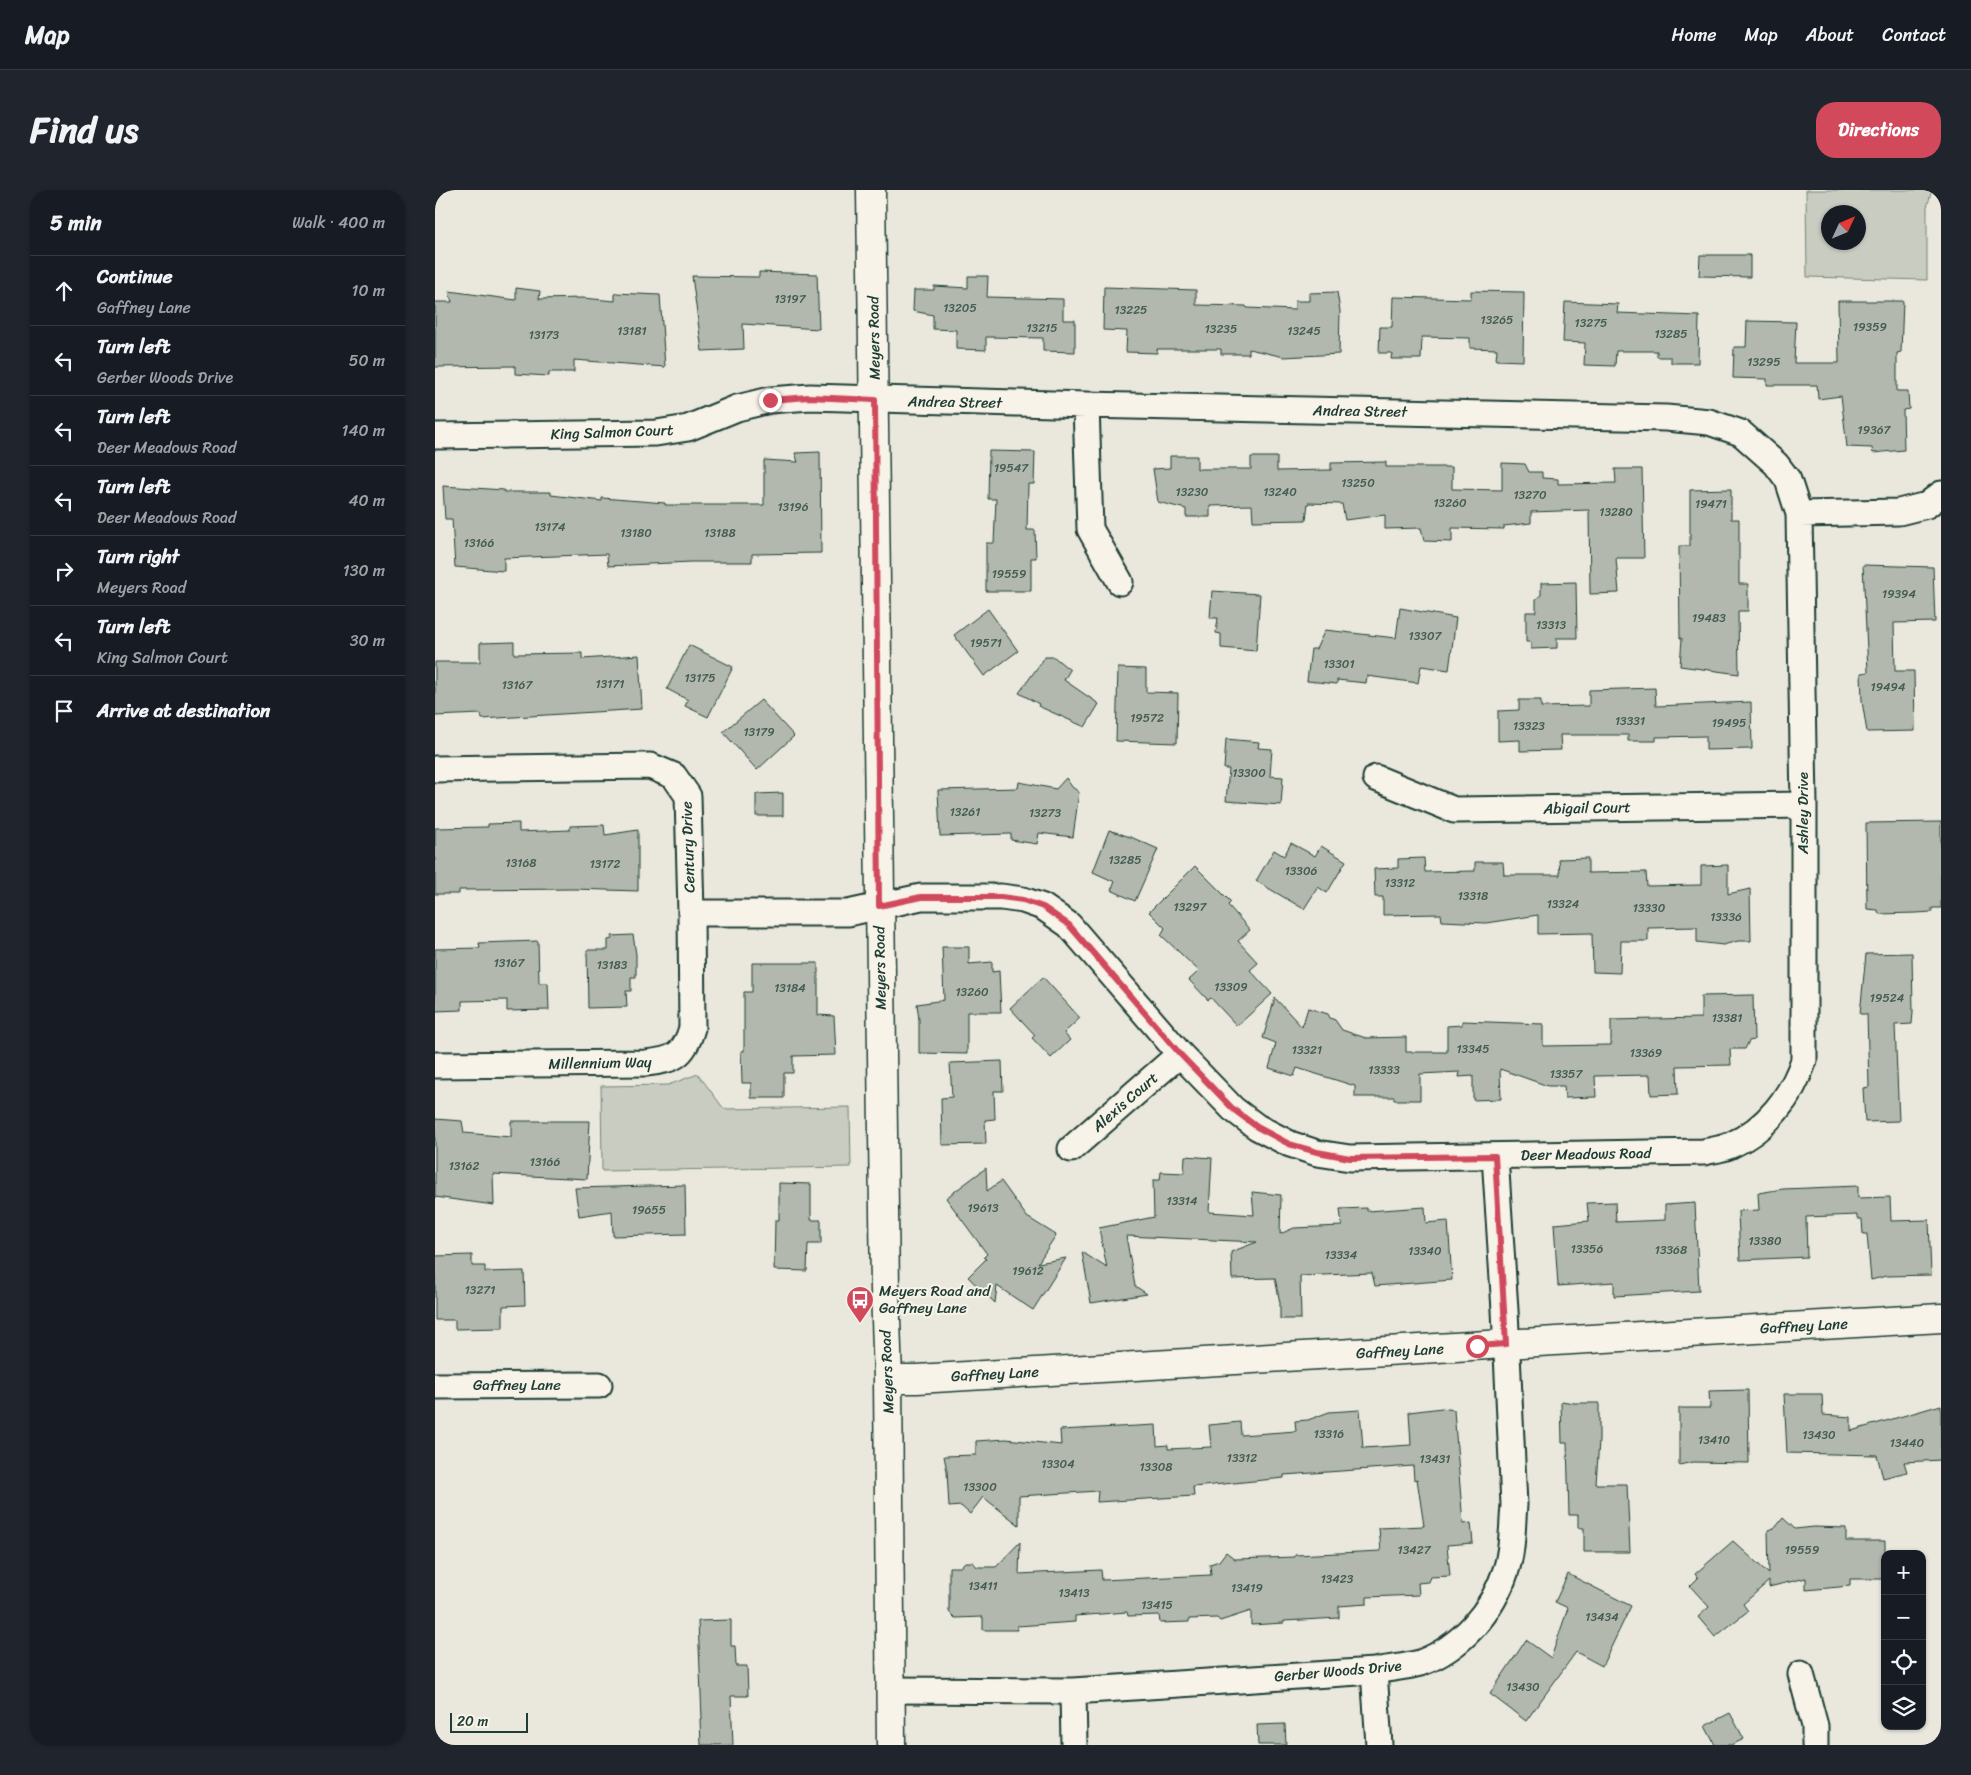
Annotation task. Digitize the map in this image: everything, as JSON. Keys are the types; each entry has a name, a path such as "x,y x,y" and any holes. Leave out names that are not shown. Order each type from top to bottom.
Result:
{"main road":[{"name":"Meyers Road","path":"871,190 875,400 879,906 888,1379 891,1745"},
{"name":"Gaffney Lane","path":"888,1379 917,1379 1941,1318"}],"street":[{"name":"King Salmon Court","path":"435,436 656,433 688,428 737,408 770,400 809,397 875,400"},
{"name":"Andrea Street","path":"875,400 1666,418 1709,422 1741,433 1776,464 1788,480 1799,514"},
{"path":"1086,405 1091,529 1120,582"},
{"path":"1799,514 1899,512 1927,504 1941,494"},
{"name":"Ashley Drive","path":"1780,1106 1797,1081 1804,1060 1804,805 1799,514"},
{"name":"Century Drive","path":"435,769 650,766 674,776 688,796 691,913 848,913 879,906"},
{"name":"Abigail Court","path":"1376,778 1454,810 1804,805"},
{"name":"Deer Meadows Road","path":"879,906 921,897 1001,897 1023,900 1043,907 1069,925 1180,1054 1233,1109 1257,1127 1289,1144 1317,1152 1350,1158 1705,1152 1730,1145 1750,1134 1767,1121 1780,1106"},
{"name":"Millennium Way","path":"435,1065 646,1063 662,1061 677,1055 687,1045 692,1028 691,913"},
{"name":"Alexis Court","path":"1071,1149 1180,1054"},
{"name":"Gerber Woods Drive","path":"890,1690 1073,1691 1374,1671 1419,1663 1447,1649 1473,1627 1496,1595 1507,1569 1512,1536 1513,1505 1506,1344 1495,1156"},
{"name":"Gaffney Lane","path":"435,1386 599,1385"},
{"path":"1374,1671 1379,1745"},
{"path":"1801,1674 1815,1726 1815,1745"},
{"path":"1073,1691 1074,1745"}],"shaded area":[{"path":"1806,190 1932,190 1927,207 1927,280 1807,277"},
{"path":"698,1074 724,1109 850,1107 851,1167 602,1171 601,1086 668,1085"}],"building":[{"path":"1700,255 1750,255 1750,277 1699,276"},
{"path":"759,272 817,274 819,329 743,324 744,349 702,351 692,276 759,277"},
{"path":"968,276 988,276 987,297 1063,299 1063,320 1075,320 1075,352 1043,351 1043,338 986,337 986,350 956,349 956,330 933,329 933,315 913,311 914,290 934,290 934,286 968,288"},
{"path":"1104,287 1196,290 1196,305 1246,306 1247,308 1295,310 1295,301 1309,301 1309,293 1337,292 1340,311 1339,354 1284,357 1249,349 1249,354 1221,354 1221,349 1157,349 1157,353 1126,352 1127,331 1103,330"},
{"path":"516,288 540,291 539,299 583,298 615,301 615,293 660,295 665,367 574,360 574,372 549,372 549,376 515,374 515,366 435,367 435,302 452,302 449,291 516,300"},
{"path":"1471,291 1524,292 1523,361 1496,360 1497,349 1470,348 1470,338 1422,337 1421,359 1391,359 1392,353 1379,353 1380,327 1392,327 1393,297 1471,299"},
{"path":"1838,301 1903,301 1901,352 1897,353 1897,391 1908,391 1909,409 1903,410 1904,450 1873,453 1872,448 1847,447 1841,396 1818,399 1817,385 1767,385 1767,379 1733,378 1734,347 1746,347 1747,321 1796,322 1794,363 1839,363"},
{"path":"1565,302 1618,304 1617,313 1699,316 1698,363 1671,363 1671,357 1657,357 1657,351 1616,351 1615,366 1584,365 1585,343 1563,342"},
{"path":"989,451 1035,452 1034,484 1028,484 1027,530 1035,530 1036,558 1031,558 1031,591 986,591 986,543 994,543 996,499 988,499"},
{"path":"820,452 821,553 752,554 752,562 691,562 608,566 607,554 504,558 504,571 455,567 452,519 445,519 443,486 504,490 504,492 551,492 551,495 602,501 602,498 665,503 665,505 764,505 764,460 798,462 795,453"},
{"path":"1170,456 1197,456 1197,469 1251,469 1251,457 1277,457 1277,471 1331,470 1331,463 1386,462 1386,467 1452,467 1452,489 1502,490 1502,463 1525,464 1529,472 1542,472 1542,478 1558,479 1558,484 1616,483 1615,469 1642,469 1644,558 1616,558 1619,593 1590,594 1589,510 1531,512 1531,523 1504,526 1504,529 1452,528 1452,542 1424,541 1421,528 1385,529 1385,515 1345,520 1342,504 1308,503 1306,520 1253,521 1252,505 1210,506 1210,517 1186,517 1186,509 1158,502 1153,469 1170,468"},
{"path":"1731,489 1731,519 1739,519 1739,584 1748,584 1748,611 1738,611 1739,674 1680,666 1682,638 1680,638 1679,546 1690,546 1690,490"},
{"path":"1863,565 1933,567 1935,622 1894,623 1895,671 1914,671 1915,731 1867,732 1862,701 1861,673 1868,672"},
{"path":"1576,582 1577,638 1557,638 1557,648 1531,649 1531,642 1526,642 1526,612 1536,612 1536,599 1541,595 1541,583"},
{"path":"1212,591 1260,594 1256,651 1221,648 1221,634 1216,633 1218,618 1210,618"},
{"path":"1400,608 1456,618 1449,670 1421,666 1418,683 1367,676 1366,683 1337,680 1337,684 1307,681 1311,649 1316,649 1325,630 1396,638"},
{"path":"988,609 1018,651 984,676 954,635"},
{"path":"514,642 514,654 582,653 582,659 639,655 642,709 482,719 481,714 435,716 435,662 480,662 480,643"},
{"path":"689,645 733,667 708,717 685,706 688,700 667,689"},
{"path":"1045,657 1054,657 1070,670 1064,680 1099,704 1085,727 1038,706 1039,704 1019,693"},
{"path":"1118,668 1146,669 1146,692 1178,693 1177,743 1116,741"},
{"path":"1655,688 1656,706 1751,702 1752,749 1706,750 1706,736 1656,737 1656,741 1628,741 1628,735 1560,735 1561,750 1520,751 1520,740 1498,741 1498,711 1519,710 1519,700 1541,700 1541,707 1589,706 1589,690"},
{"path":"761,700 794,736 757,770 723,732"},
{"path":"1226,739 1259,742 1258,748 1272,749 1270,776 1283,777 1281,805 1226,801 1229,769 1224,769"},
{"path":"1066,778 1072,787 1079,792 1073,837 1039,833 1037,844 1011,840 1011,834 940,836 938,790 1018,788 1019,782 1056,789"},
{"path":"783,793 783,816 756,816 756,794"},
{"path":"1941,822 1941,908 1932,908 1932,912 1879,914 1878,910 1867,909 1866,823"},
{"path":"519,823 519,832 570,830 570,826 604,825 605,835 638,830 638,891 575,889 459,890 459,894 435,894 435,828 488,827 488,824"},
{"path":"1109,830 1158,849 1135,901 1111,890 1115,882 1093,872"},
{"path":"1291,843 1315,856 1321,846 1346,861 1327,893 1318,887 1304,909 1256,881 1274,850 1284,856"},
{"path":"1424,858 1425,872 1475,871 1475,862 1503,862 1504,875 1560,875 1559,859 1588,858 1588,873 1646,872 1647,886 1701,885 1701,866 1728,865 1728,894 1750,889 1751,941 1738,941 1723,945 1697,942 1697,927 1648,928 1648,941 1621,941 1620,973 1593,972 1592,933 1538,934 1538,915 1486,923 1442,921 1441,914 1383,915 1383,897 1375,897 1374,869 1398,868 1398,859"},
{"path":"1195,866 1231,902 1228,905 1250,930 1238,941 1258,963 1250,970 1272,994 1237,1026 1211,998 1208,1000 1189,980 1199,971 1161,935 1165,928 1149,912"},
{"path":"633,935 636,954 636,977 631,977 631,991 626,991 627,1007 588,1008 587,950 608,950 608,940 612,939 612,936"},
{"path":"538,941 539,983 548,983 549,1010 507,1011 507,1000 462,1001 462,1010 435,1011 435,949 480,948 479,943"},
{"path":"942,947 969,947 969,964 992,962 992,972 999,971 1001,1012 967,1012 967,1054 919,1053 917,1004 944,1000"},
{"path":"1912,953 1912,1024 1895,1025 1899,1121 1865,1122 1863,1088 1869,1087 1867,1014 1860,1014 1866,954"},
{"path":"752,963 818,963 818,1015 834,1016 836,1055 793,1056 793,1073 784,1073 784,1098 751,1098 751,1083 742,1083 741,1051 744,1051 744,992 752,992"},
{"path":"1043,977 1080,1018 1064,1033 1070,1040 1051,1058 1032,1038 1035,1035 1010,1008"},
{"path":"1753,995 1754,1040 1749,1041 1745,1049 1730,1049 1731,1065 1677,1066 1678,1094 1651,1095 1650,1075 1595,1076 1596,1097 1565,1098 1564,1086 1548,1086 1500,1069 1501,1099 1473,1100 1473,1076 1459,1077 1460,1072 1420,1074 1420,1100 1394,1100 1394,1097 1355,1097 1355,1086 1297,1068 1294,1076 1269,1068 1276,1043 1263,1038 1275,998 1302,1027 1308,1008 1328,1014 1342,1030 1366,1038 1406,1037 1406,1052 1447,1052 1447,1026 1462,1025 1462,1021 1543,1024 1543,1046 1611,1045 1611,1020 1701,1018 1701,996"},
{"path":"1002,1061 1003,1091 994,1091 995,1119 985,1120 986,1144 942,1145 941,1098 952,1097 950,1063"},
{"path":"435,1119 462,1121 464,1133 511,1137 511,1121 590,1121 587,1179 493,1174 494,1205 435,1197"},
{"path":"1185,1156 1212,1158 1209,1212 1254,1215 1252,1192 1281,1195 1280,1234 1294,1228 1342,1226 1340,1209 1367,1208 1367,1211 1425,1207 1426,1223 1448,1221 1452,1280 1375,1286 1372,1273 1300,1276 1301,1319 1280,1319 1280,1303 1275,1278 1232,1279 1231,1252 1257,1242 1126,1236 1135,1286 1147,1294 1091,1303 1082,1252 1107,1268 1099,1228 1154,1217 1153,1180 1160,1180 1161,1172 1184,1173"},
{"path":"986,1168 987,1191 1001,1181 1027,1217 1056,1235 1038,1263 1066,1258 1033,1310 997,1286 995,1303 968,1277 986,1259 984,1257 987,1254 946,1198"},
{"path":"779,1183 811,1184 811,1220 821,1220 821,1244 808,1244 807,1271 774,1270 775,1220 779,1220"},
{"path":"685,1185 686,1234 613,1236 612,1211 579,1216 575,1188"},
{"path":"1858,1186 1858,1198 1890,1197 1891,1221 1929,1220 1931,1275 1886,1276 1871,1280 1867,1234 1863,1234 1862,1219 1857,1219 1857,1215 1806,1217 1807,1257 1740,1260 1738,1211 1759,1210 1758,1193 1783,1189"},
{"path":"1615,1202 1616,1222 1665,1220 1665,1205 1695,1203 1699,1291 1614,1296 1614,1282 1558,1286 1554,1224 1589,1221 1587,1203"},
{"path":"472,1255 472,1266 485,1266 485,1272 524,1271 525,1305 503,1306 503,1328 455,1329 455,1320 435,1320 435,1256"},
{"path":"1748,1390 1749,1463 1693,1462 1679,1465 1679,1408 1710,1408 1709,1391"},
{"path":"1784,1394 1822,1394 1823,1415 1851,1417 1851,1431 1941,1405 1941,1460 1904,1462 1907,1472 1883,1478 1877,1455 1787,1453"},
{"path":"1561,1401 1599,1403 1596,1484 1627,1484 1630,1552 1584,1552 1584,1528 1578,1528 1578,1515 1569,1515 1567,1443 1562,1443"},
{"path":"1442,1408 1454,1410 1463,1524 1471,1523 1473,1543 1447,1545 1450,1576 1430,1577 1428,1582 1418,1583 1419,1595 1367,1597 1367,1604 1339,1606 1339,1618 1251,1625 1251,1611 1220,1621 1217,1618 1189,1619 1189,1622 1160,1623 1159,1615 1128,1616 1127,1612 1075,1616 1075,1622 1017,1626 1017,1630 983,1630 983,1617 955,1618 949,1612 949,1567 960,1567 965,1562 973,1562 977,1567 996,1567 1020,1542 1019,1574 1101,1570 1102,1580 1211,1575 1210,1564 1219,1561 1226,1552 1235,1559 1381,1551 1379,1528 1424,1526 1417,1479 1414,1480 1413,1466 1284,1475 1284,1478 1193,1487 1194,1496 1097,1502 1098,1491 1019,1496 1019,1525 983,1497 970,1514 961,1506 949,1507 947,1471 944,1456 976,1455 976,1441 1006,1439 1061,1445 1060,1430 1156,1425 1157,1446 1168,1445 1168,1449 1211,1447 1209,1425 1240,1422 1241,1435 1296,1431 1295,1421 1308,1420 1329,1412 1360,1410 1363,1448 1411,1445 1409,1412"},
{"path":"1783,1518 1795,1529 1814,1527 1846,1528 1846,1541 1885,1541 1885,1550 1881,1550 1881,1579 1850,1579 1850,1586 1806,1590 1806,1578 1769,1587 1769,1581 1743,1604 1748,1611 1715,1637 1698,1617 1709,1607 1690,1586 1698,1578 1695,1574 1733,1541 1769,1574 1768,1530 1776,1527"},
{"path":"1568,1574 1631,1606 1602,1666 1576,1652 1526,1721 1490,1694 1526,1640 1551,1658 1568,1608 1555,1602"},
{"path":"731,1620 731,1646 735,1646 736,1666 747,1666 748,1696 731,1696 733,1745 701,1745 700,1719 702,1719 698,1621"},
{"path":"1730,1713 1744,1739 1731,1745 1715,1745 1705,1726"},
{"path":"1285,1724 1286,1745 1258,1745 1257,1725"}],"place":[{"name":"Meyers Road and Gaffney Lane","path":"860,1324"}],"route":[{"path":"770,400 809,397 875,400 879,906 921,897 1001,897 1023,900 1043,907 1069,925 1180,1054 1233,1109 1257,1127 1289,1144 1317,1152 1350,1158 1495,1156 1506,1344 1477,1346"}]}
